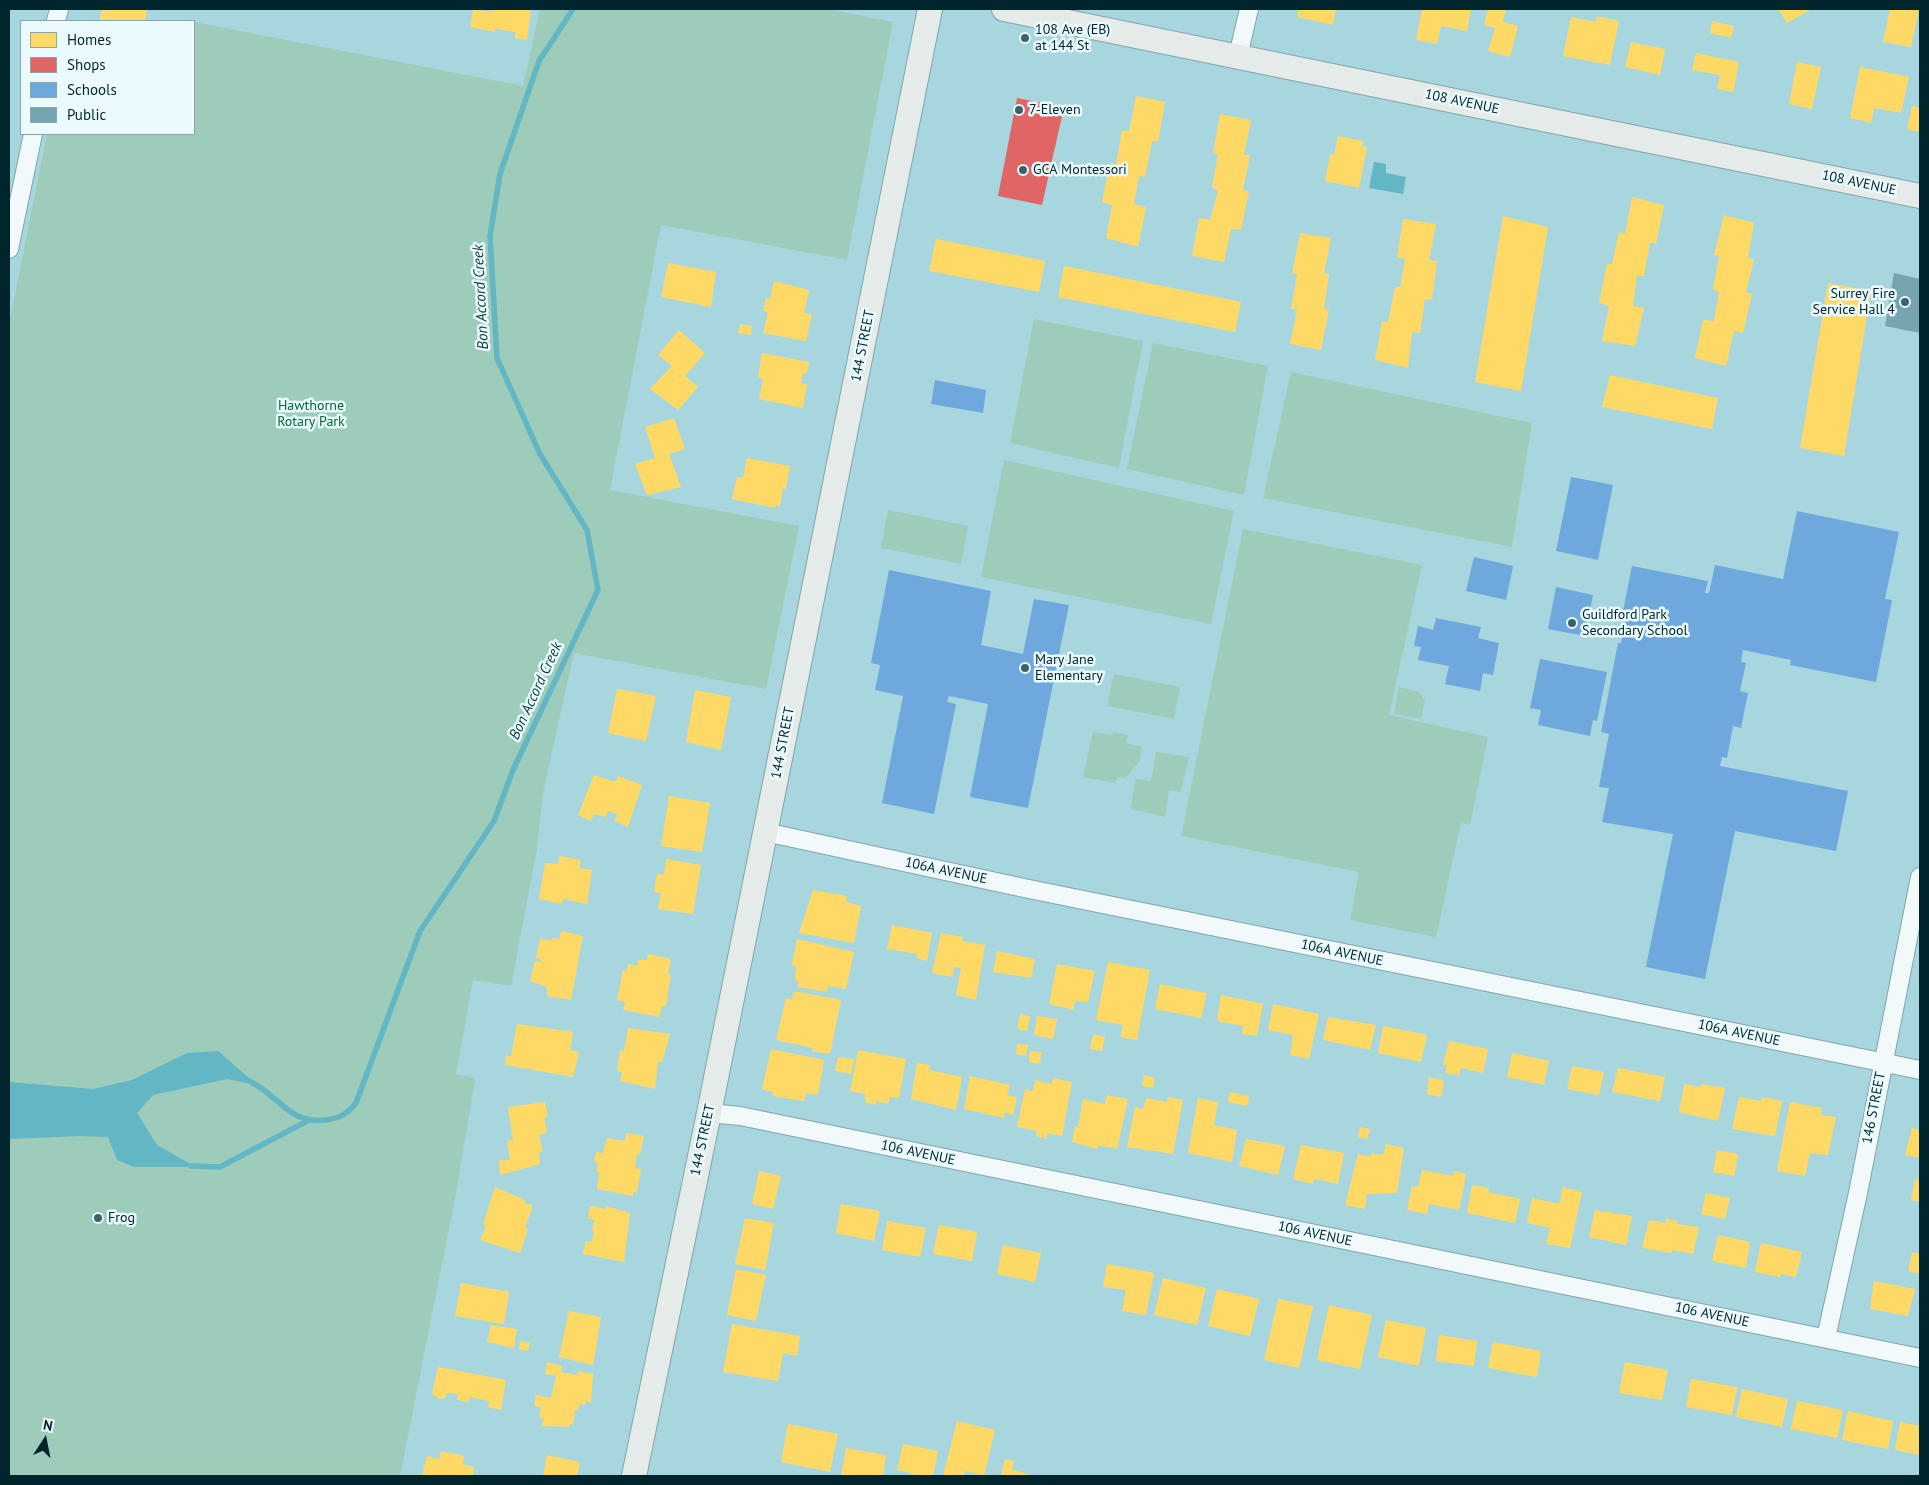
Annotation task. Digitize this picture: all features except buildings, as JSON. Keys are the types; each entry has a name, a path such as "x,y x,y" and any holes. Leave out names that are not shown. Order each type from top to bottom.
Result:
{"main road":[{"name":"144 STREET","path":"634,1476 709,1113 930,9"},
{"name":"108 AVENUE","path":"1004,9 1920,196"}],"street":[{"path":"1238,56 1249,9"},
{"path":"9,249 33,135"},
{"name":"106A AVENUE","path":"765,832 1024,888 1920,1070"},
{"name":"146 STREET","path":"1826,1338 1858,1193 1920,877"},
{"name":"106 AVENUE","path":"709,1113 740,1116 1920,1358"}],"green space":[{"name":"Hawthorne Rotary Park","path":"540,9 828,9 893,22 847,260 661,225 610,490 799,526 766,689 574,653 543,793 537,849 511,986 473,980 456,1074 475,1078 475,1081 456,1194 400,1476 9,1476 9,324 47,135 195,135 195,22 523,86"},
{"path":"1034,319 1143,341 1119,468 1010,443"},
{"path":"1153,343 1268,366 1244,495 1127,469"},
{"path":"1291,372 1532,423 1512,547 1263,498"},
{"path":"1004,460 1234,511 1211,624 981,577"},
{"path":"888,510 968,526 961,564 881,548"},
{"path":"1243,529 1422,565 1389,715 1488,737 1470,825 1461,823 1436,937 1350,920 1359,872 1181,836"},
{"path":"1114,674 1180,687 1174,719 1107,706"},
{"path":"1399,687 1419,692 1425,701 1421,719 1394,714"},
{"path":"1093,732 1112,735 1113,732 1128,735 1126,743 1142,747 1139,762 1125,778 1118,777 1115,783 1083,777"},
{"path":"1156,752 1189,757 1181,792 1169,790 1165,817 1130,809 1136,779 1151,781"}],"water":[{"path":"1374,162 1386,164 1386,173 1406,177 1403,194 1369,188"},
{"path":"218,1051 257,1085 227,1079 153,1095 137,1113 157,1145 196,1167 134,1167 117,1160 108,1137 80,1136 9,1139 9,1082 93,1089 132,1080 187,1053"}],"waterway":[{"name":"Bon Accord Creek","path":"251,1082 293,1114 302,1118 326,1120 339,1117 356,1103 420,931 494,821 513,770 598,590 587,530 540,454 497,358 490,236 500,174 539,61 573,9"},
{"path":"191,1166 220,1167 309,1120"}],"place":[{"name":"108 Ave (EB) at 144 St","path":"1025,38"},
{"name":"7-Eleven","path":"1019,110"},
{"name":"GCA Montessori","path":"1023,170"},
{"name":"Surrey Fire Service Hall 4","path":"1905,302"},
{"name":"Guildford Park Secondary School","path":"1572,623"},
{"name":"Mary Jane Elementary","path":"1025,668"},
{"name":"Frog","path":"98,1218"}]}
